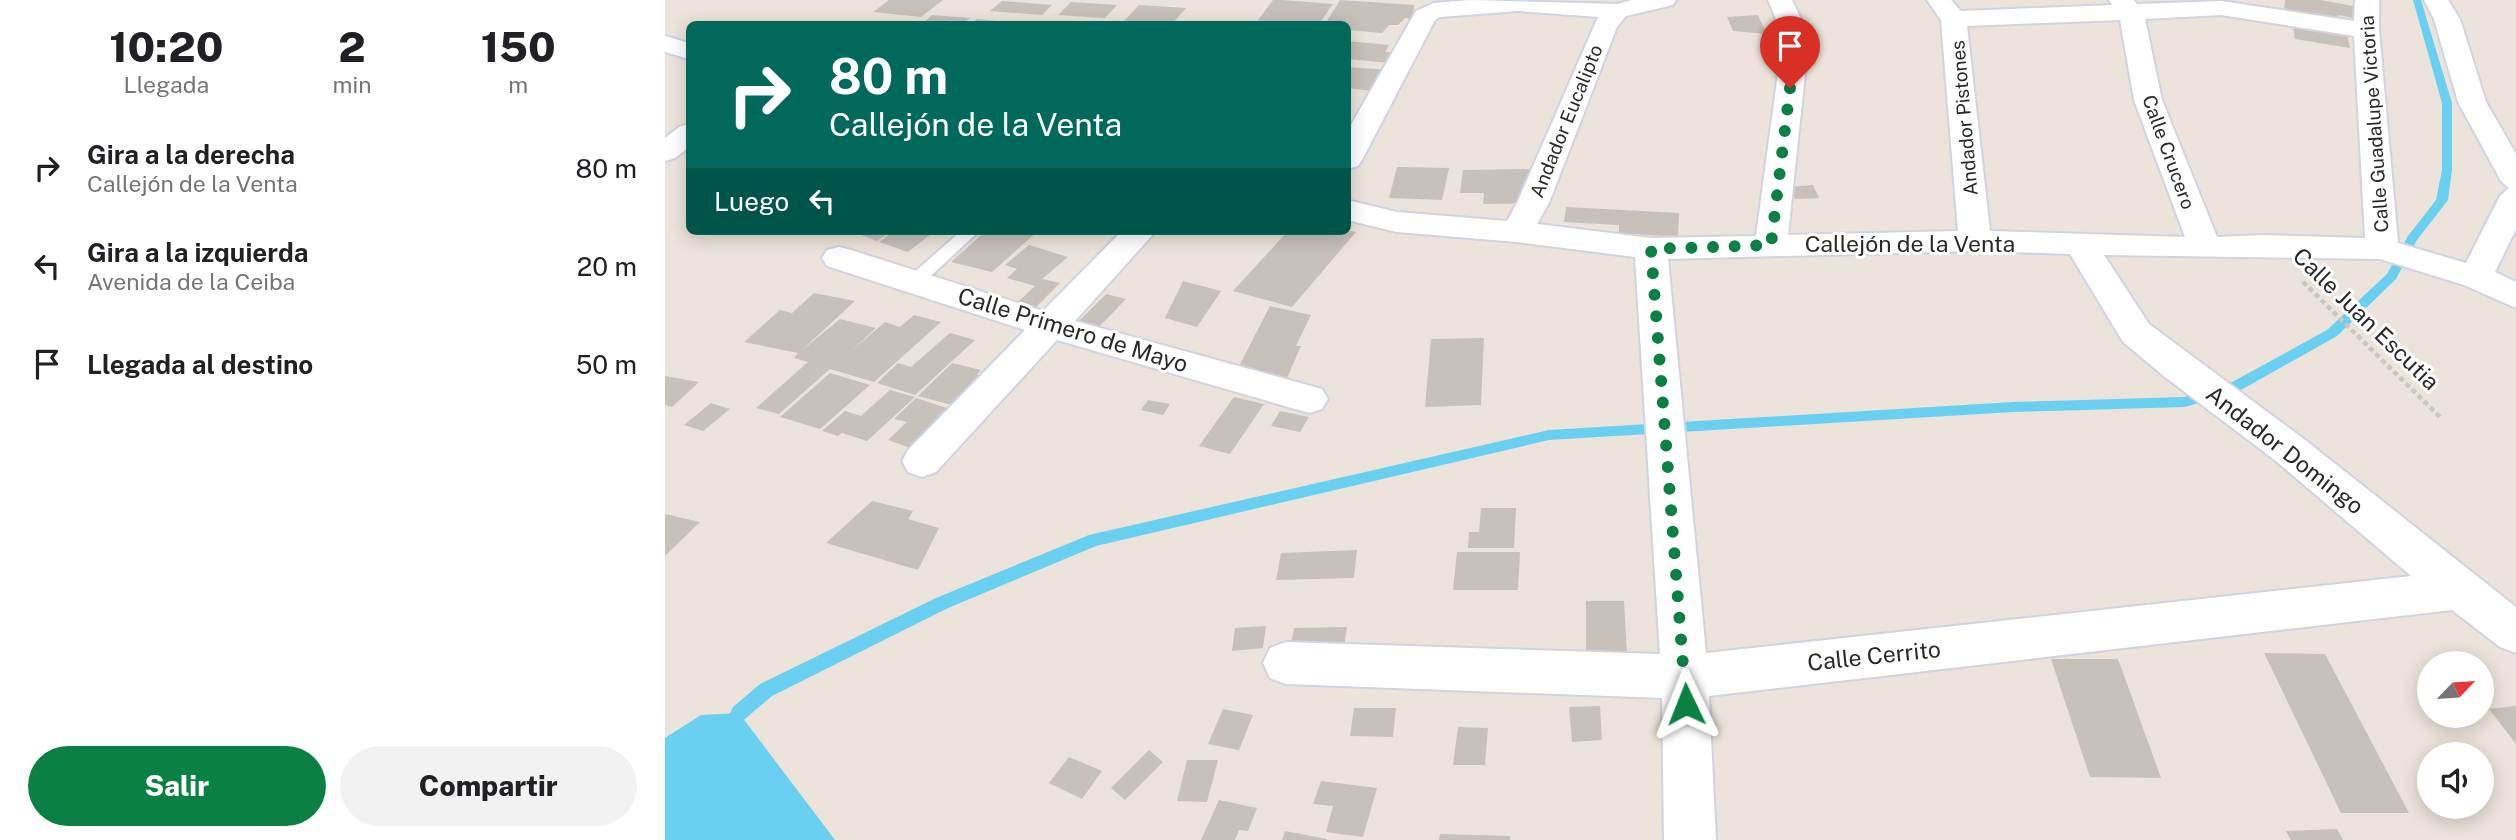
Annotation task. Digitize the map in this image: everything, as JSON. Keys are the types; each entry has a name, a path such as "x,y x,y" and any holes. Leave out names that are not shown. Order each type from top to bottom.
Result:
{"street":[{"path":"1351,153 1425,16 1434,10 1518,4 1617,10 1664,0"},
{"path":"1771,245 1795,36 1780,0"},
{"name":"Calle Guadalupe Victoria","path":"2367,0 2366,30 2388,250"},
{"path":"2436,0 2447,19 2472,102 2516,181"},
{"path":"1947,10 2126,6 2221,8 2366,30"},
{"name":"Calle Crucero","path":"2126,6 2148,100 2205,248"},
{"name":"Andador Eucalipto","path":"1517,232 1533,203 1605,24 1617,10"},
{"name":"Andador Pistones","path":"1947,10 1975,241"},
{"path":"665,44 686,50"},
{"path":"665,152 686,135"},
{"path":"2476,277 2516,196"},
{"name":"Callejón de la Venta","path":"1351,211 1397,222 1517,232 1651,249 1975,241 2205,248 2265,245 2388,250 2476,277 2516,296"},
{"path":"922,461 1136,235"},
{"name":"Andador Domingo","path":"2081,245 2136,333 2178,368 2241,412 2459,590 2516,633"},
{"path":"1651,249 1685,677 1690,840"},
{"name":"Calle Primero de Mayo","path":"839,258 1050,326 1309,399"},
{"name":"Calle Cerrito","path":"1286,663 1685,677 2459,590"}],"lane":[{"path":"914,282 967,235"}],"path":[{"name":"Calle Juan Escutia","path":"2265,245 2441,418"}],"water":[{"path":"739,713 835,840 665,840 665,738 701,715"}],"building":[{"path":"889,0 943,0 921,17 873,12"},
{"path":"1273,0 1333,4 1321,21 1257,21"},
{"path":"1340,0 1414,5 1413,19 1405,18 1398,25 1389,25 1382,33 1351,30 1351,21 1327,21"},
{"path":"2285,0 2321,0 2363,8 2363,20 2338,15 2338,20 2284,10"},
{"path":"1002,1 1052,5 1042,15 990,11"},
{"path":"1071,2 1117,5 1105,18 1058,15"},
{"path":"1139,5 1186,8 1175,21 1124,21"},
{"path":"932,15 970,18 966,21 925,21"},
{"path":"1758,15 1767,34 1733,31 1727,17"},
{"path":"2292,19 2346,28 2350,48 2295,39"},
{"path":"1351,41 1389,45 1385,52 1395,52 1389,63 1351,59"},
{"path":"1351,67 1390,70 1373,91 1351,88"},
{"path":"1397,167 1449,168 1442,200 1389,198"},
{"path":"1534,169 1533,203 1483,204 1484,193 1460,193 1463,170"},
{"path":"1813,185 1819,198 1795,199 1790,187"},
{"path":"1566,207 1679,213 1678,237 1619,233 1619,225 1564,222"},
{"path":"1351,231 1356,232 1292,307 1233,291 1284,235 1351,235"},
{"path":"861,235 885,235 877,241"},
{"path":"889,235 930,235 908,252 879,242"},
{"path":"981,235 1034,235 992,272 951,262"},
{"path":"1029,245 1068,257 1042,279 1060,283 1035,308 1017,303 1035,286 1007,278 1017,269 1005,265"},
{"path":"1183,281 1221,291 1197,327 1165,318"},
{"path":"814,293 855,301 801,351 840,319 876,328 850,352 885,322 900,327 914,315 941,322 874,382 830,369 779,414 756,408 808,362 794,358 798,353 744,342 780,310 792,313"},
{"path":"1106,294 1126,299 1094,332 1074,326"},
{"path":"1270,306 1311,315 1296,346 1301,346 1287,378 1236,372"},
{"path":"950,333 975,340 915,395 877,383 898,363 911,367"},
{"path":"1484,338 1481,405 1425,407 1431,339"},
{"path":"952,363 981,370 977,375 991,379 963,408 918,396"},
{"path":"830,373 870,385 820,429 780,417"},
{"path":"665,376 699,382 672,407 665,405"},
{"path":"890,390 915,397 867,441 842,433 838,436 822,431 845,411 861,416"},
{"path":"1234,397 1264,404 1230,454 1199,446"},
{"path":"916,398 959,412 911,448 888,440 907,422 894,419"},
{"path":"1148,400 1170,404 1163,415 1141,410"},
{"path":"711,403 730,409 703,431 684,425"},
{"path":"1280,411 1309,417 1300,432 1271,426"},
{"path":"872,501 913,511 908,519 939,528 918,570 826,543"},
{"path":"1481,508 1516,508 1514,548 1468,548 1469,532 1479,532"},
{"path":"665,514 700,522 665,556"},
{"path":"1357,550 1354,578 1276,580 1281,553"},
{"path":"1457,552 1520,552 1518,590 1453,590"},
{"path":"1586,601 1624,601 1627,655 1586,655"},
{"path":"1266,626 1263,648 1232,651 1235,628"},
{"path":"1347,627 1343,656 1289,657 1294,628"},
{"path":"2264,653 2325,654 2409,813 2341,813"},
{"path":"2051,659 2118,659 2161,778 2090,777"},
{"path":"1600,706 1602,740 1572,742 1569,707"},
{"path":"2516,706 2516,744 2494,715 2494,708"},
{"path":"1354,708 1396,708 1393,737 1350,736"},
{"path":"1223,709 1253,715 1239,750 1208,744"},
{"path":"1458,727 1488,728 1485,765 1453,765"},
{"path":"1149,750 1163,762 1125,800 1111,788"},
{"path":"1069,757 1102,771 1082,799 1049,783"},
{"path":"1187,760 1218,760 1207,802 1177,801"},
{"path":"1321,781 1377,788 1363,837 1326,832 1333,806 1313,804"},
{"path":"1219,800 1257,808 1248,831 1239,830 1235,840 1201,840"},
{"path":"2337,829 2343,840 2291,840 2286,831"},
{"path":"1285,831 1327,839 1327,840 1282,840"},
{"path":"1440,834 1510,836 1510,840 1439,840"}],"waterway":[{"path":"739,713 766,690 942,603 1094,540 1549,435 2013,407 2184,402 2227,391 2332,333 2392,276 2412,239 2442,200 2447,170 2447,103 2417,0"}],"route":[{"path":"1686,704 1664,389 1651,249 1771,245 1790,88"}]}
